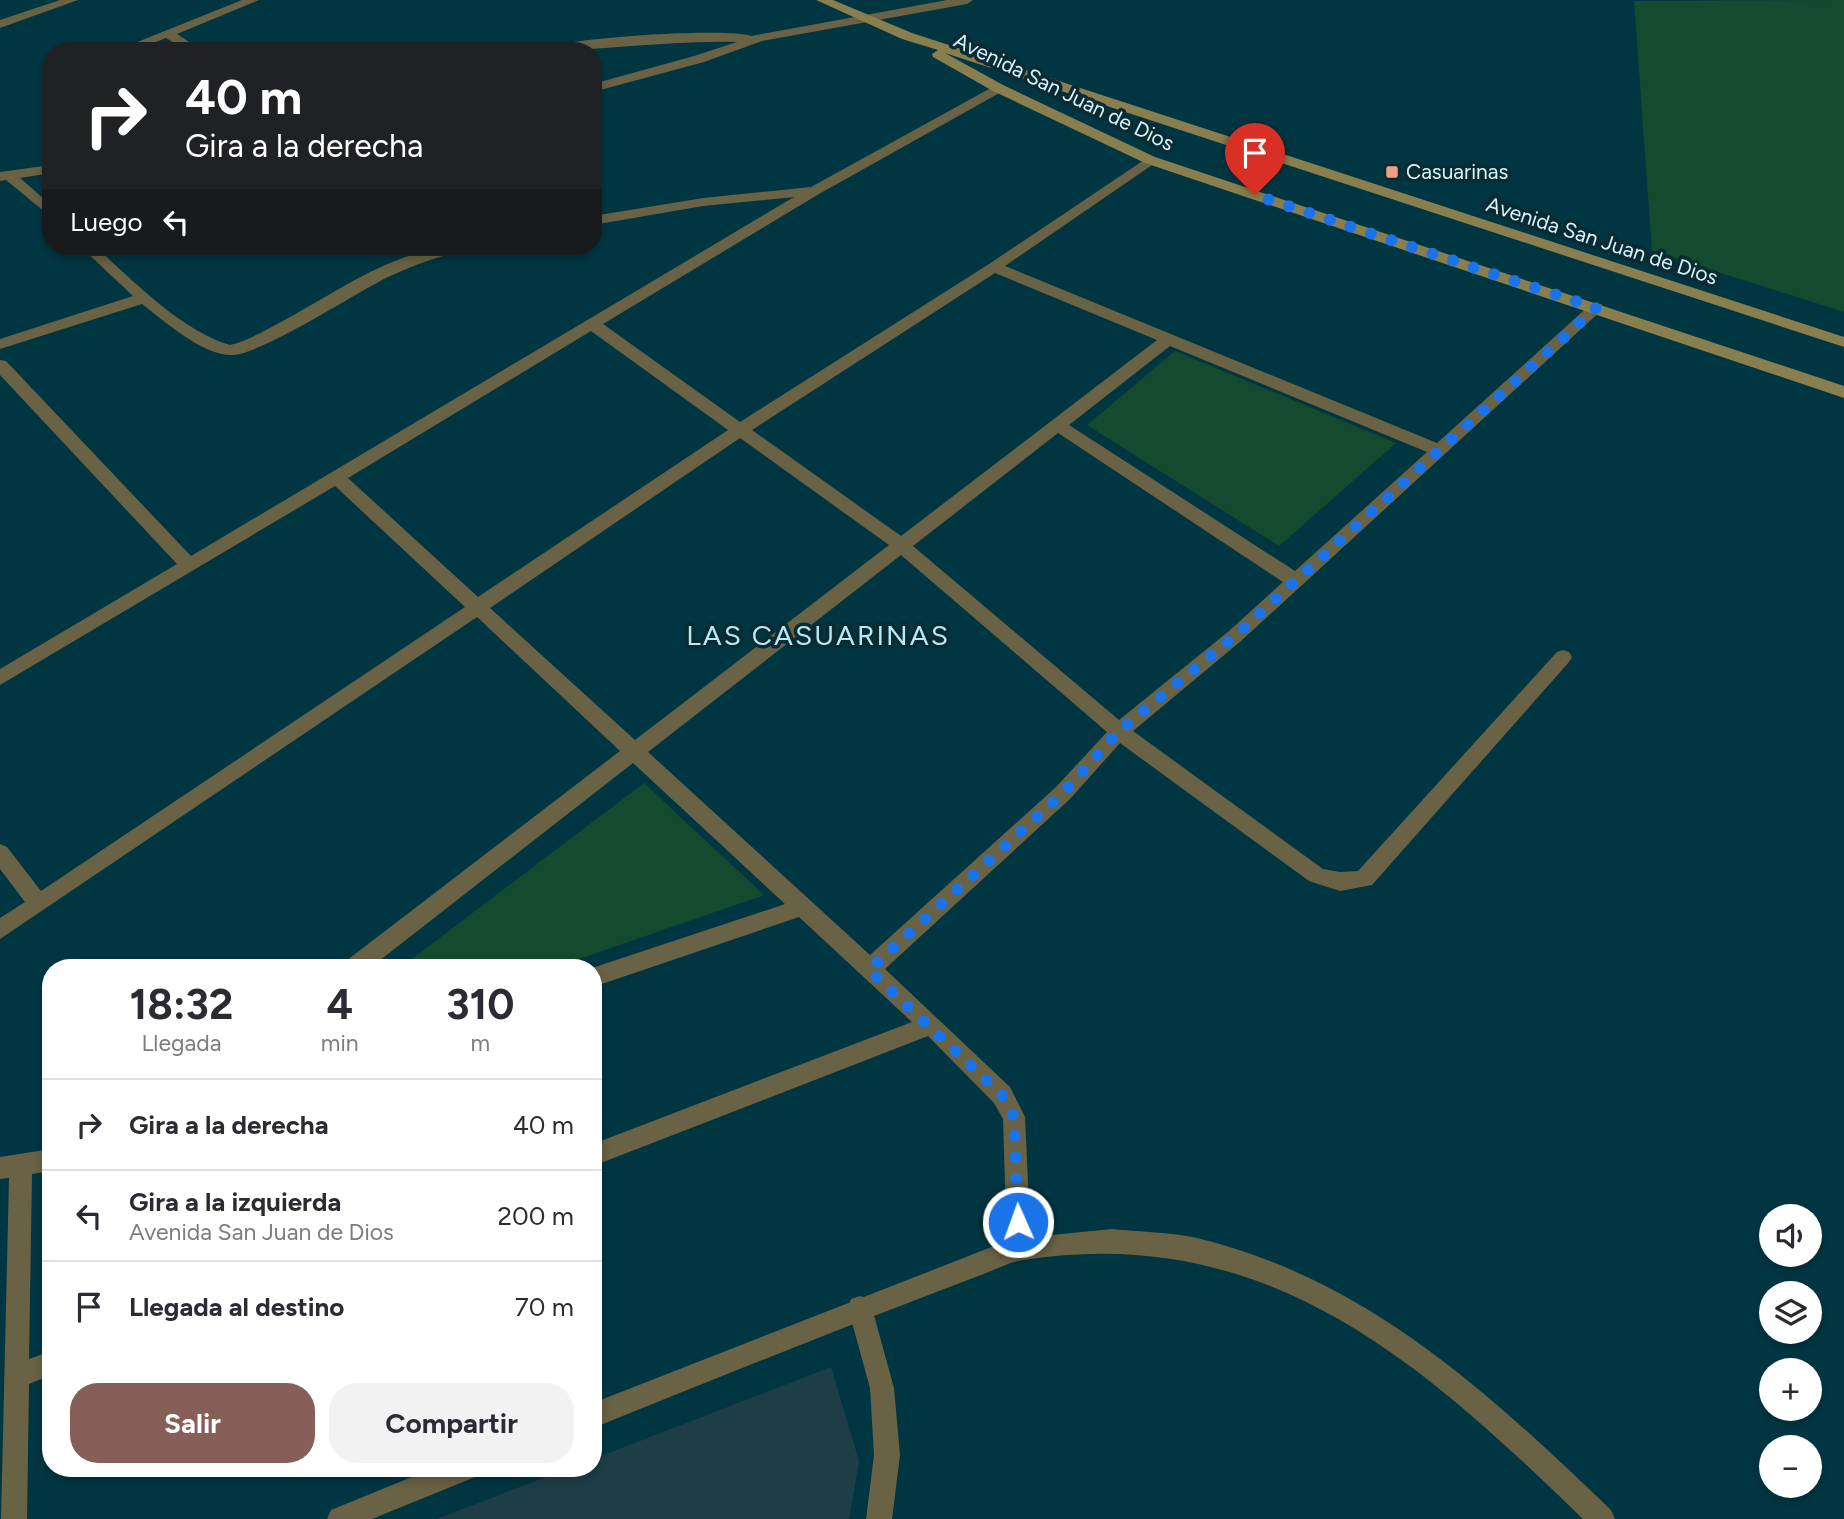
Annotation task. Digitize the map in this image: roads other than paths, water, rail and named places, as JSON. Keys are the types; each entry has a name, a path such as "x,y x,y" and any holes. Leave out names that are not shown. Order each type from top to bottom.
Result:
{"main road":[{"name":"Avenida San Juan de Dios","path":"822,0 907,36 1844,342"},
{"name":"Avenida San Juan de Dios","path":"907,36 998,88 1150,160 1844,391"}],"street":[{"path":"0,24 72,0"},
{"path":"144,42 253,0"},
{"path":"602,86 699,59 759,38 967,0"},
{"path":"166,33 182,42"},
{"path":"595,42 690,36 759,38"},
{"path":"0,678 814,191 998,88"},
{"path":"0,930 740,430 994,267 1150,160"},
{"path":"3,176 42,170"},
{"path":"3,176 42,206"},
{"path":"602,219 703,202 814,191"},
{"path":"98,256 144,298 210,343 232,350 260,341 377,276 423,256"},
{"path":"994,267 1440,450"},
{"path":"0,344 144,298"},
{"path":"869,970 1063,793 1119,731 1235,636 1596,308"},
{"path":"592,324 902,546 1119,731 1316,875 1330,882 1346,883 1365,879 1563,657"},
{"path":"365,959 1170,338"},
{"path":"0,365 189,565"},
{"path":"1057,425 1296,581"},
{"path":"336,477 931,1026 1002,1095 1014,1117 1019,1249"},
{"path":"0,853 39,904"},
{"path":"602,974 802,907"},
{"path":"602,1152 931,1026"},
{"path":"14,1519 19,1375 10,1167 42,1162"},
{"path":"602,1412 860,1308 1019,1249 1115,1239 1188,1247 1267,1270 1348,1308 1423,1358 1510,1429 1602,1519"},
{"path":"860,1308 882,1388 887,1455 879,1519"},
{"path":"19,1375 42,1366"},
{"path":"340,1519 444,1477"}],"place":[{"name":"Casuarinas","path":"1392,172"}],"district":[{"name":"LAS CASUARINAS","path":"818,635"}]}
